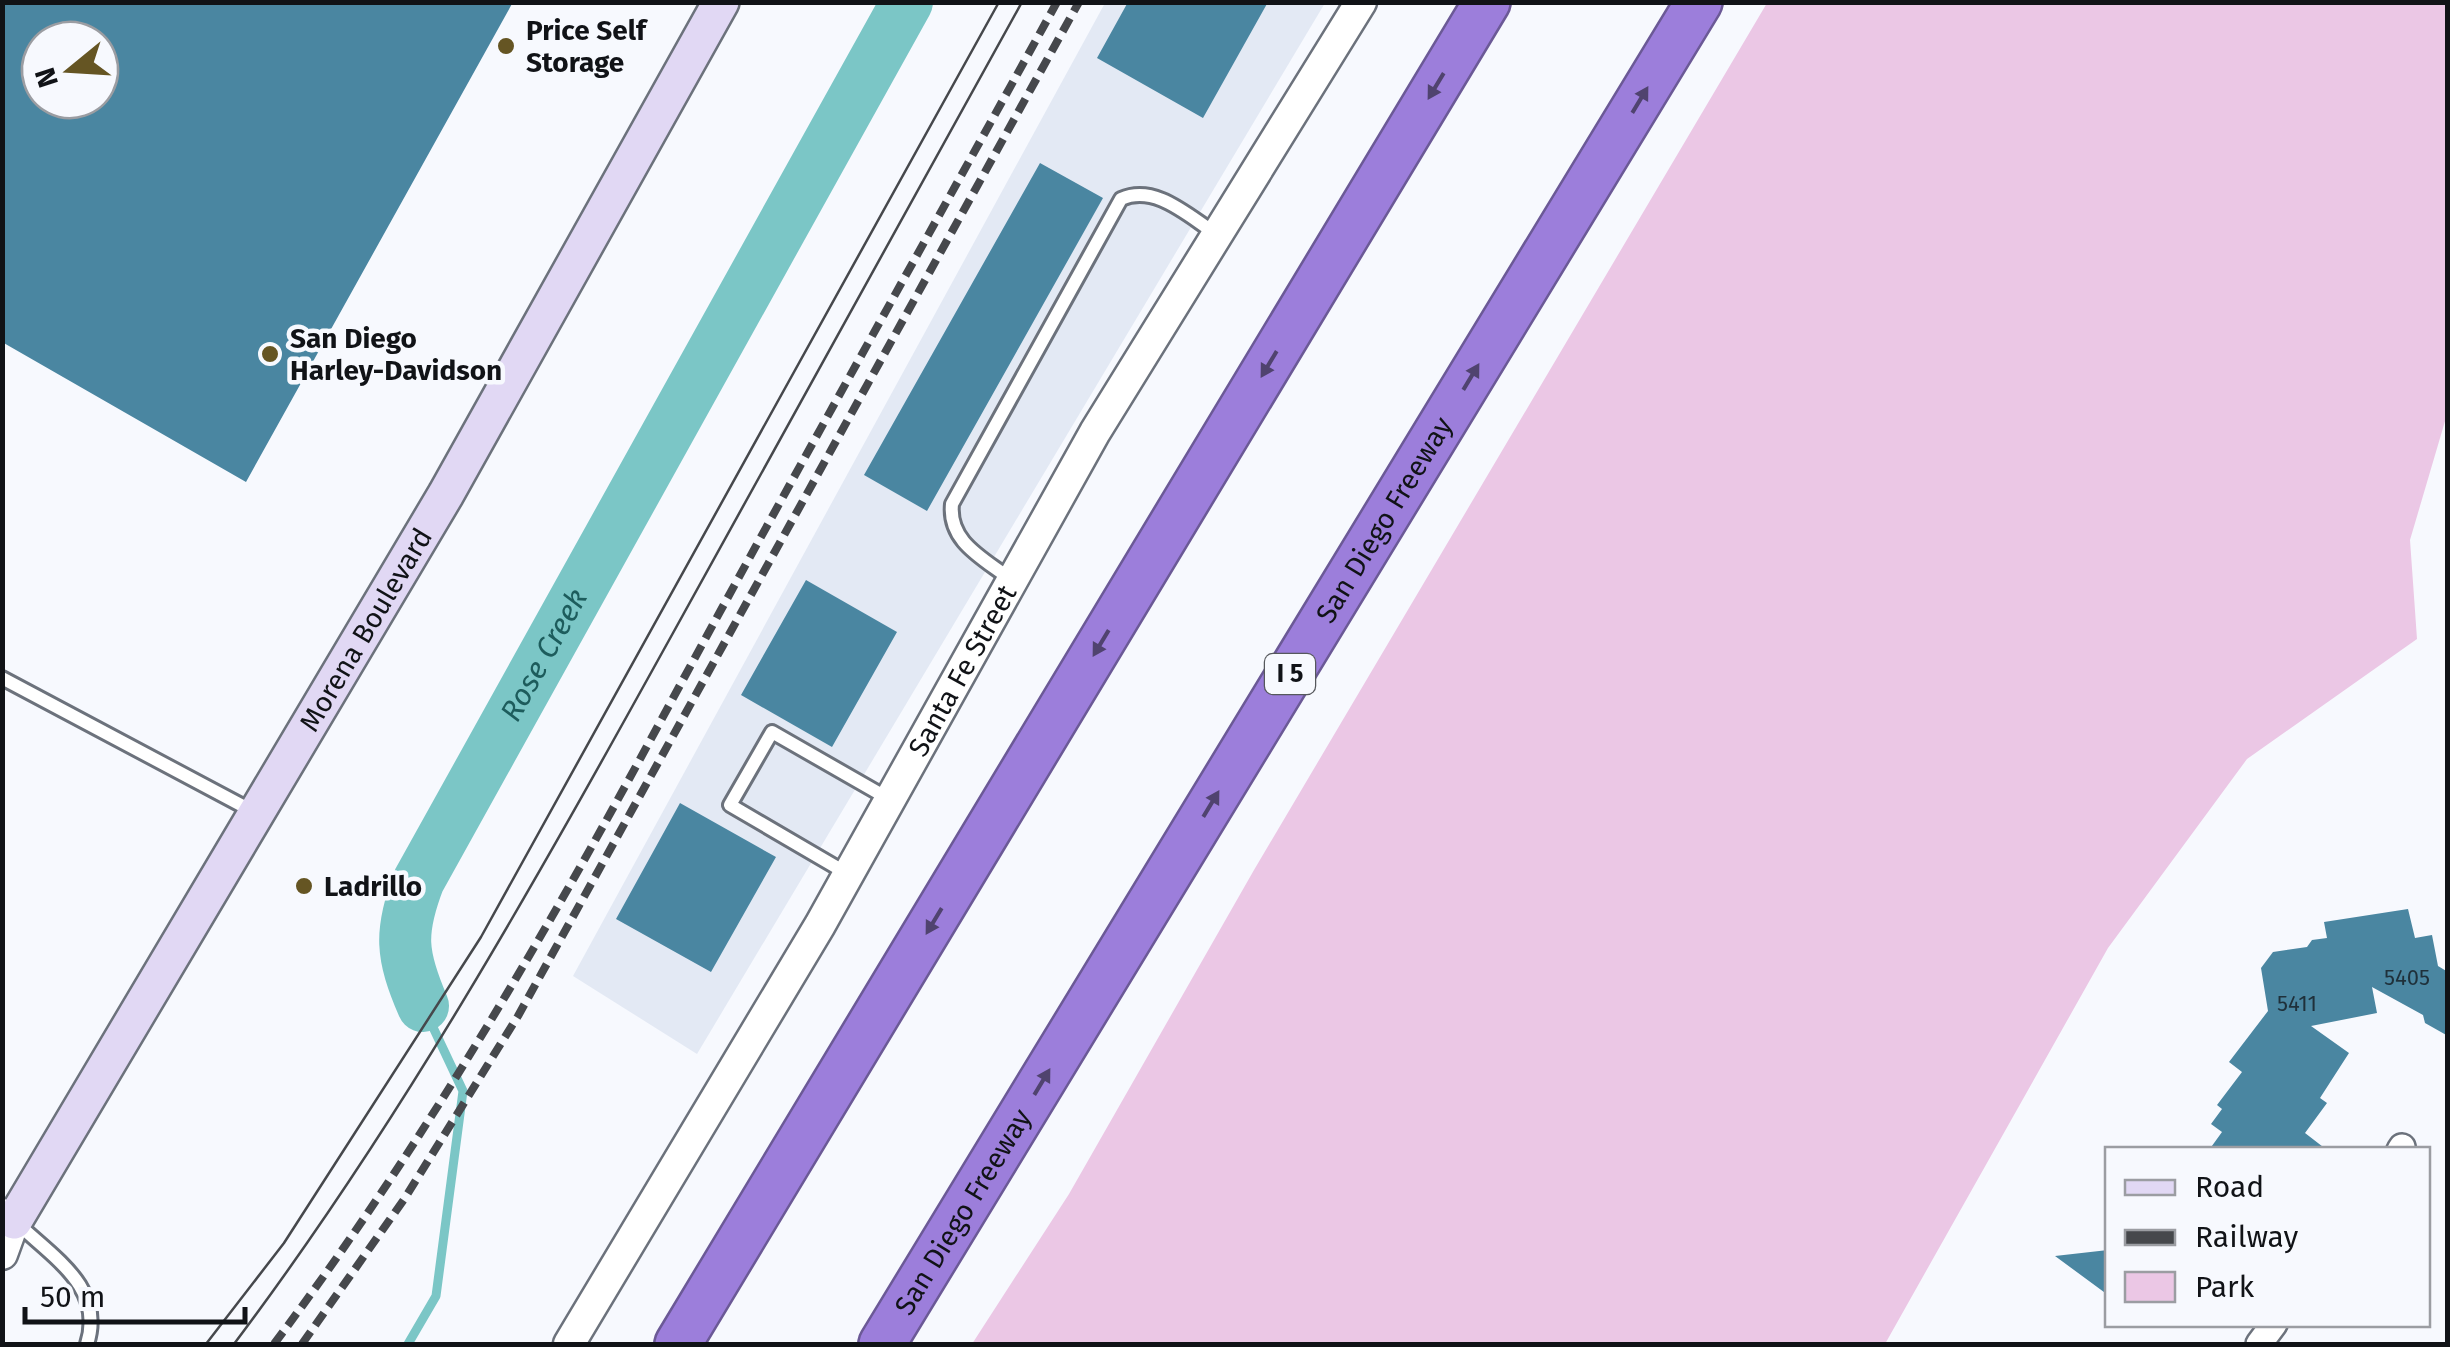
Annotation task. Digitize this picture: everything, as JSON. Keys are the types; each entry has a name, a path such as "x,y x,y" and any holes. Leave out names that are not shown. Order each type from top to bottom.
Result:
{"highway":[{"path":"678,1344 1487,2"},
{"name":"San Diego Freeway","path":"882,1344 1698,2"}],"main road":[{"name":"Morena Boulevard","path":"8,1217 258,814 446,494 721,2"}],"street":[{"name":"Santa Fe Street","path":"569,1344 848,874 1094,432 1361,2"},
{"name":"Morena Boulevard","path":"2,1254 8,1217"}],"lane":[{"path":"1010,579 960,540 950,522 952,504 1121,199 1135,193 1154,194 1217,234"},
{"path":"2,678 258,814"},
{"path":"848,874 730,805 772,732 889,799"},
{"path":"8,1217 81,1284 91,1300 92,1328 87,1344"}],"shaded area":[{"path":"1105,3 1325,3 697,1054 573,976"}],"green space":[{"path":"1767,3 2447,3 2448,411 2410,540 2417,639 2247,759 2108,948 1885,1344 972,1344 1069,1194 1254,870"}],"building":[{"path":"2,2 513,2 246,482 2,342"},
{"path":"1128,2 1268,2 1203,118 1097,58"},
{"path":"1040,163 1103,198 927,511 864,475"},
{"path":"806,580 897,632 832,747 741,695"},
{"path":"680,803 776,857 711,972 616,919"},
{"path":"2408,909 2415,938 2432,935 2438,966 2448,972 2448,1036 2425,1023 2423,1015 2372,987 2377,1013 2311,1026 2349,1053 2320,1098 2327,1103 2305,1133 2323,1147 2211,1147 2222,1132 2211,1124 2222,1109 2217,1105 2242,1072 2229,1062 2268,1011 2261,968 2273,952 2307,947 2312,940 2327,938 2324,922"},
{"path":"2105,1250 2105,1293 2055,1256"}],"waterway":[{"name":"Rose Creek","path":"423,1006 410,972 405,943 408,914 419,880 907,2"},
{"name":"Rose Creek","path":"408,1344 436,1296 463,1091 423,1006"}],"tram line":[{"path":"206,1344 284,1243 481,937 999,2"},
{"path":"234,1344 354,1173 519,906 1022,2"}],"railway":[{"path":"274,1344 383,1190 533,949 1057,2"},
{"path":"302,1344 405,1198 518,1016 1079,2"}],"place":[{"name":"Price Self Storage","path":"506,46"},
{"name":"San Diego Harley-Davidson","path":"270,354"},
{"name":"Ladrillo","path":"304,886"}]}
